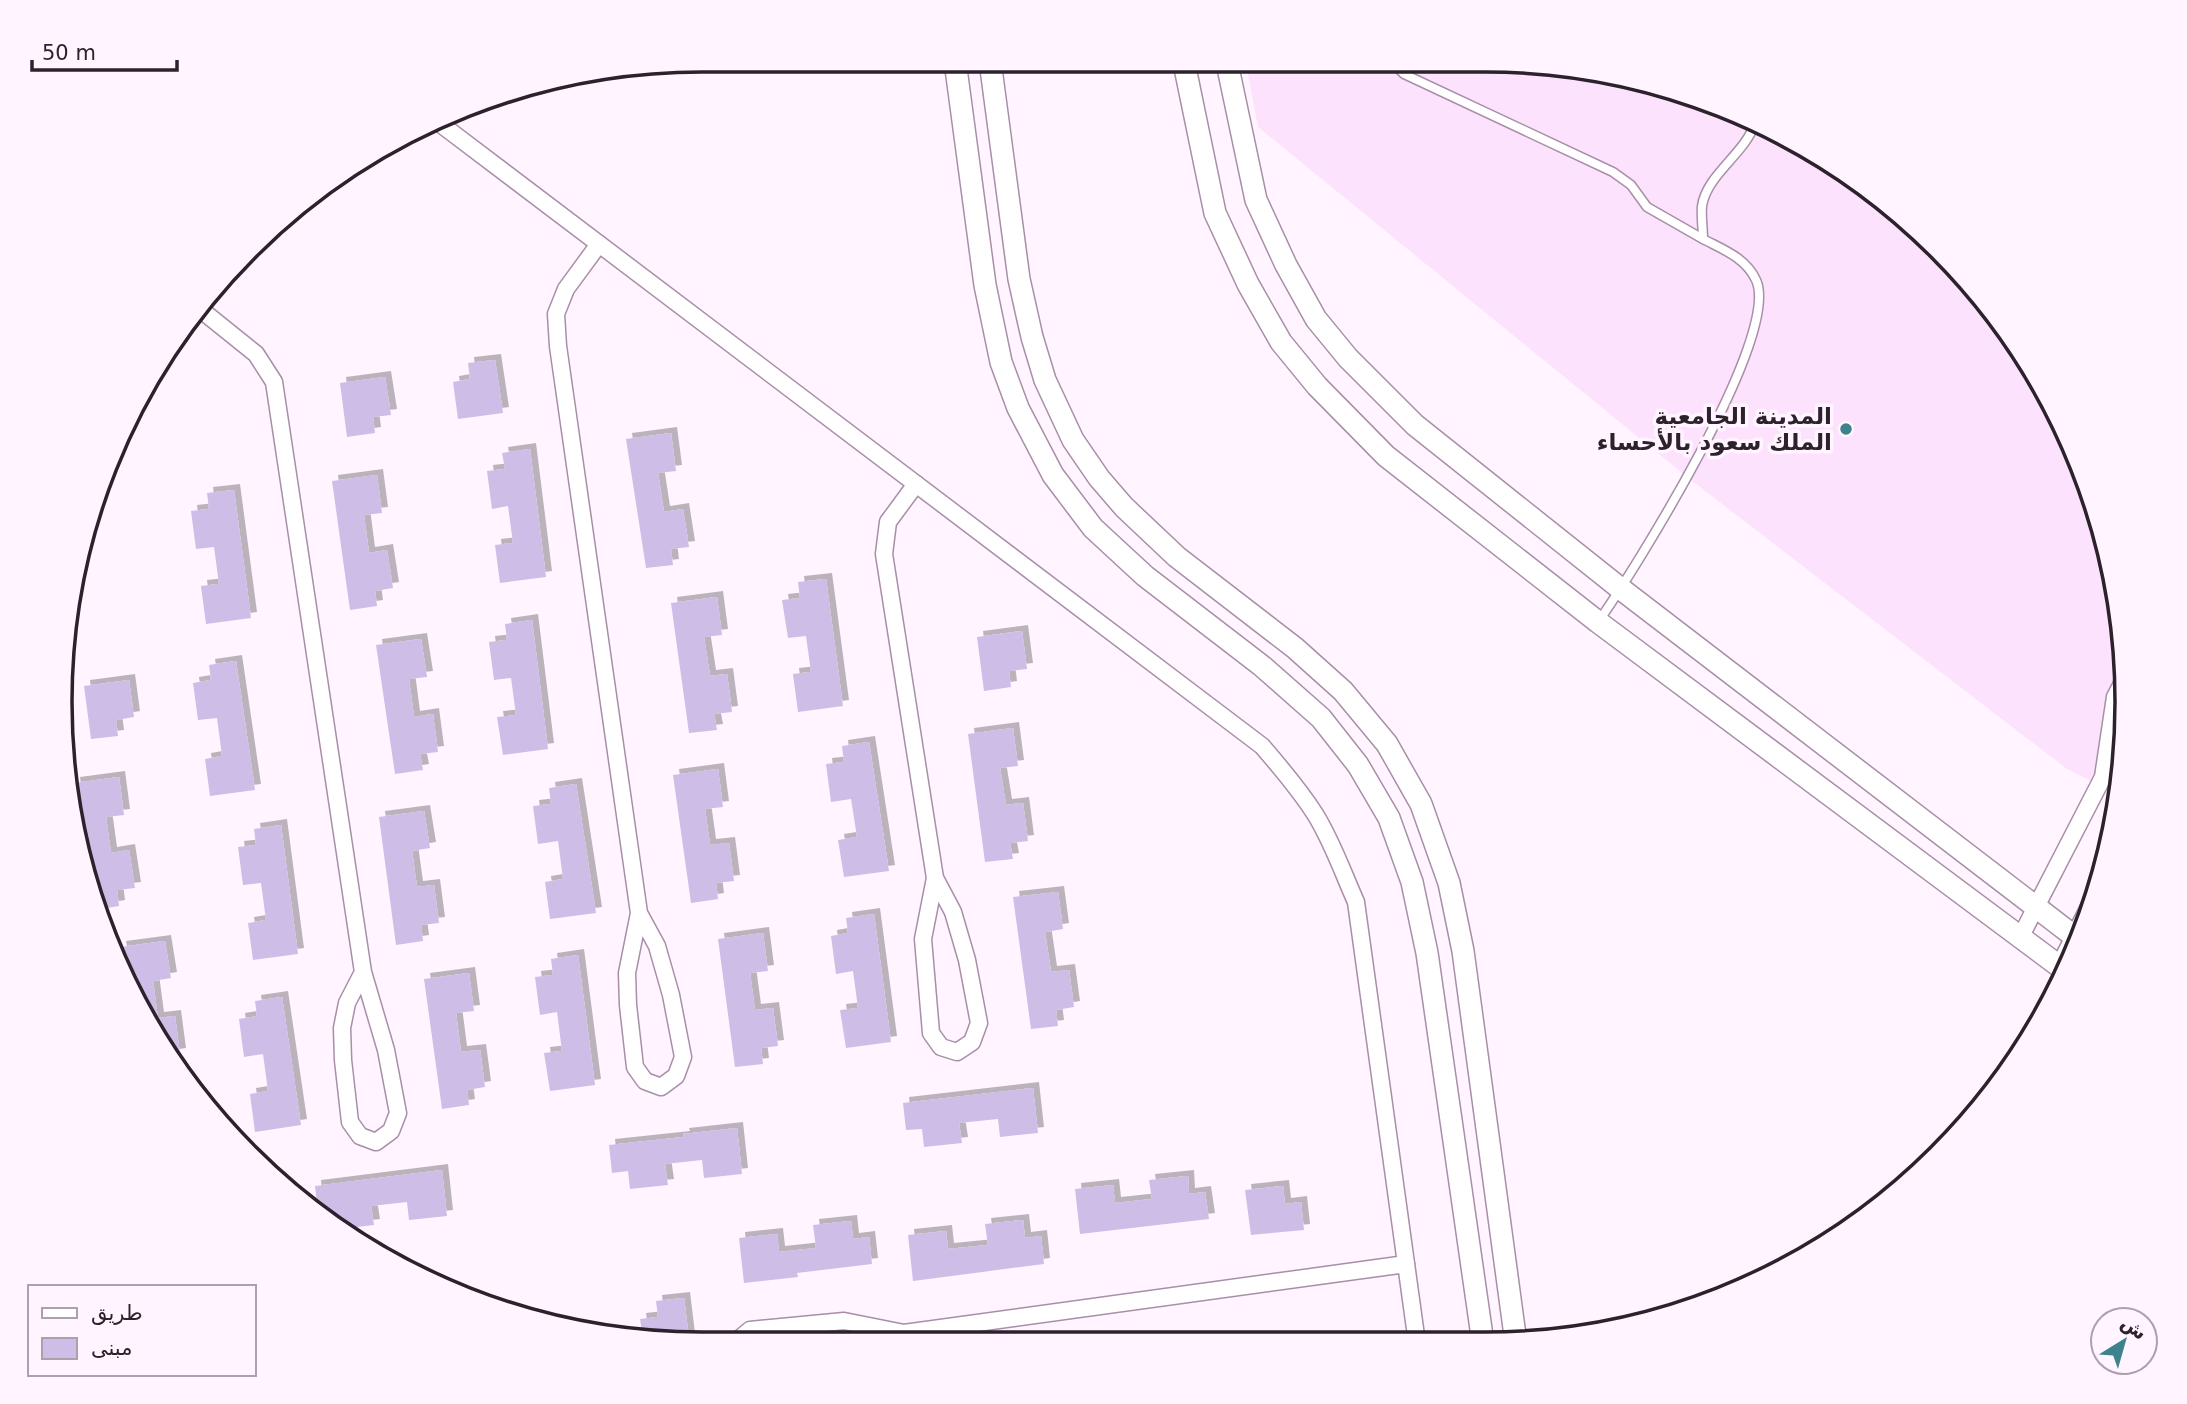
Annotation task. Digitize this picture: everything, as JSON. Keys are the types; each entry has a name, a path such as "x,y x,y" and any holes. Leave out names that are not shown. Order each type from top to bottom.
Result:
{"main road":[{"path":"956,72 985,285 1001,362 1018,408 1053,475 1093,528 1145,576 1291,690 1321,718 1357,765 1390,818 1412,883 1427,953 1482,1332"},
{"path":"991,72 1019,279 1045,380 1073,440 1099,478 1124,507 1177,557 1305,656 1343,691 1387,744 1421,804 1449,883 1463,951 1514,1331"},
{"path":"1186,72 1215,213 1248,284 1281,342 1317,386 1386,456 1598,622 2057,965"},
{"path":"1229,72 1256,200 1286,265 1316,318 1348,358 1415,425 1621,589 2071,934"},
{"path":"1440,1048 1476,1044"}],"street":[{"path":"445,127 1262,746 1290,778 1316,815 1356,902 1415,1332"},
{"path":"599,244 566,289 556,314 558,346 639,913 626,973 635,1067 645,1081 661,1087 676,1076 683,1058 671,995 657,946 639,913"},
{"path":"206,314 256,354 274,383 363,972 386,1050 398,1112 391,1131 376,1142 360,1136 350,1122 342,1060 342,1028 347,1003 363,972"},
{"path":"916,484 888,522 884,554 935,878 953,912 967,960 979,1023 972,1042 957,1052 941,1046 931,1033 923,939 935,878"},
{"path":"2021,936 2103,777 2115,698"},
{"path":"932,1332 1406,1264"},
{"path":"748,1332 844,1321 880,1332"}],"lane":[{"path":"1402,72 1613,172 1631,185 1647,207 1743,260 1757,282 1759,310 1744,360 1705,445 1621,589 1598,622"},
{"path":"1703,239 1702,205 1710,185 1752,132"}],"shaded area":[{"name":"المدينة الجامعية الملك سعود بالأحساء","path":"1248,72 1485,72 1567,77 1648,93 1726,120 1800,156 1869,202 1931,256 1985,318 2031,387 2067,461 2094,539 2110,620 2115,702 2109,790 2067,769 1687,477 1258,127"}],"building":[{"path":"495,360 503,413 458,419 453,382 470,379 468,363"},
{"path":"385,377 391,415 373,417 375,433 347,437 340,383"},
{"path":"671,433 676,471 658,473 664,512 683,509 689,547 671,549 673,565 646,568 626,439"},
{"path":"530,449 546,577 500,583 495,545 513,543 508,506 492,509 487,471 505,469 502,453"},
{"path":"377,475 382,513 364,515 369,553 387,550 393,588 375,591 377,606 350,610 332,481"},
{"path":"234,490 251,618 206,624 201,586 219,584 214,547 196,549 191,511 209,509 207,493"},
{"path":"826,579 843,706 798,712 793,674 811,672 806,636 788,638 782,600 800,598 798,582"},
{"path":"717,597 722,635 704,637 710,676 727,674 732,712 714,714 717,730 689,733 671,603"},
{"path":"532,620 548,749 503,755 497,717 516,715 511,678 494,680 489,642 507,640 505,624"},
{"path":"1022,631 1027,669 1009,671 1011,687 984,691 977,637"},
{"path":"421,639 427,677 409,679 414,717 433,714 438,752 420,754 423,770 395,774 376,645"},
{"path":"236,661 255,790 210,796 205,759 222,756 217,718 198,720 193,683 211,680 209,665"},
{"path":"129,680 134,717 116,720 118,736 91,739 84,686"},
{"path":"1013,728 1018,766 1000,768 1006,805 1023,803 1028,841 1010,843 1013,859 985,862 968,734"},
{"path":"869,742 889,871 844,877 838,840 857,837 851,799 831,802 826,764 844,762 842,746"},
{"path":"718,769 723,807 705,809 710,845 729,843 734,881 716,883 718,899 691,903 673,775"},
{"path":"119,777 124,815 106,817 111,853 129,850 135,888 117,890 119,906 106,908 105,905 93,865 77,783"},
{"path":"576,784 596,913 550,919 545,882 563,879 558,841 538,844 533,806 551,804 549,788"},
{"path":"424,811 430,848 412,851 417,887 434,885 439,923 421,925 423,941 396,945 379,817"},
{"path":"281,825 298,954 253,960 248,923 266,920 261,883 243,885 238,847 256,845 254,829"},
{"path":"1058,892 1063,929 1045,932 1051,972 1069,970 1074,1007 1056,1010 1058,1026 1031,1029 1013,897"},
{"path":"874,914 891,1042 846,1048 840,1010 858,1008 853,971 836,974 831,936 848,933 846,918"},
{"path":"763,933 768,971 750,973 755,1010 773,1008 778,1046 761,1048 763,1064 735,1067 718,939"},
{"path":"165,941 171,978 153,981 158,1018 175,1016 180,1054 156,1017 122,947"},
{"path":"578,955 595,1085 550,1091 544,1053 562,1051 557,1012 540,1015 535,977 553,975 551,959"},
{"path":"469,973 474,1011 456,1013 461,1052 480,1050 485,1087 467,1090 469,1105 442,1109 424,979"},
{"path":"282,997 301,1125 255,1132 250,1094 268,1091 263,1054 244,1057 239,1019 257,1016 255,1001"},
{"path":"1033,1088 1038,1133 1000,1137 998,1119 959,1123 962,1143 924,1147 922,1129 906,1130 903,1103"},
{"path":"737,1128 742,1174 704,1178 702,1160 665,1164 668,1185 630,1189 628,1171 612,1173 609,1145"},
{"path":"442,1170 447,1216 409,1220 407,1202 371,1206 374,1225 354,1227 317,1201 315,1186"},
{"path":"1188,1176 1189,1194 1205,1192 1209,1219 1080,1234 1075,1189 1113,1185 1115,1203 1152,1199 1149,1180"},
{"path":"1283,1186 1285,1204 1301,1202 1304,1230 1251,1235 1245,1190"},
{"path":"1023,1220 1025,1238 1041,1236 1044,1264 913,1281 908,1235 946,1231 948,1249 988,1245 985,1224"},
{"path":"851,1221 853,1239 869,1237 872,1264 797,1273 798,1277 744,1283 739,1238 777,1234 779,1252 816,1248 813,1225"},
{"path":"684,1298 688,1332 642,1329 640,1319 658,1317 656,1301"}],"place":[{"name":"المدينة الجامعية الملك سعود بالأحساء","path":"1846,429"}]}
